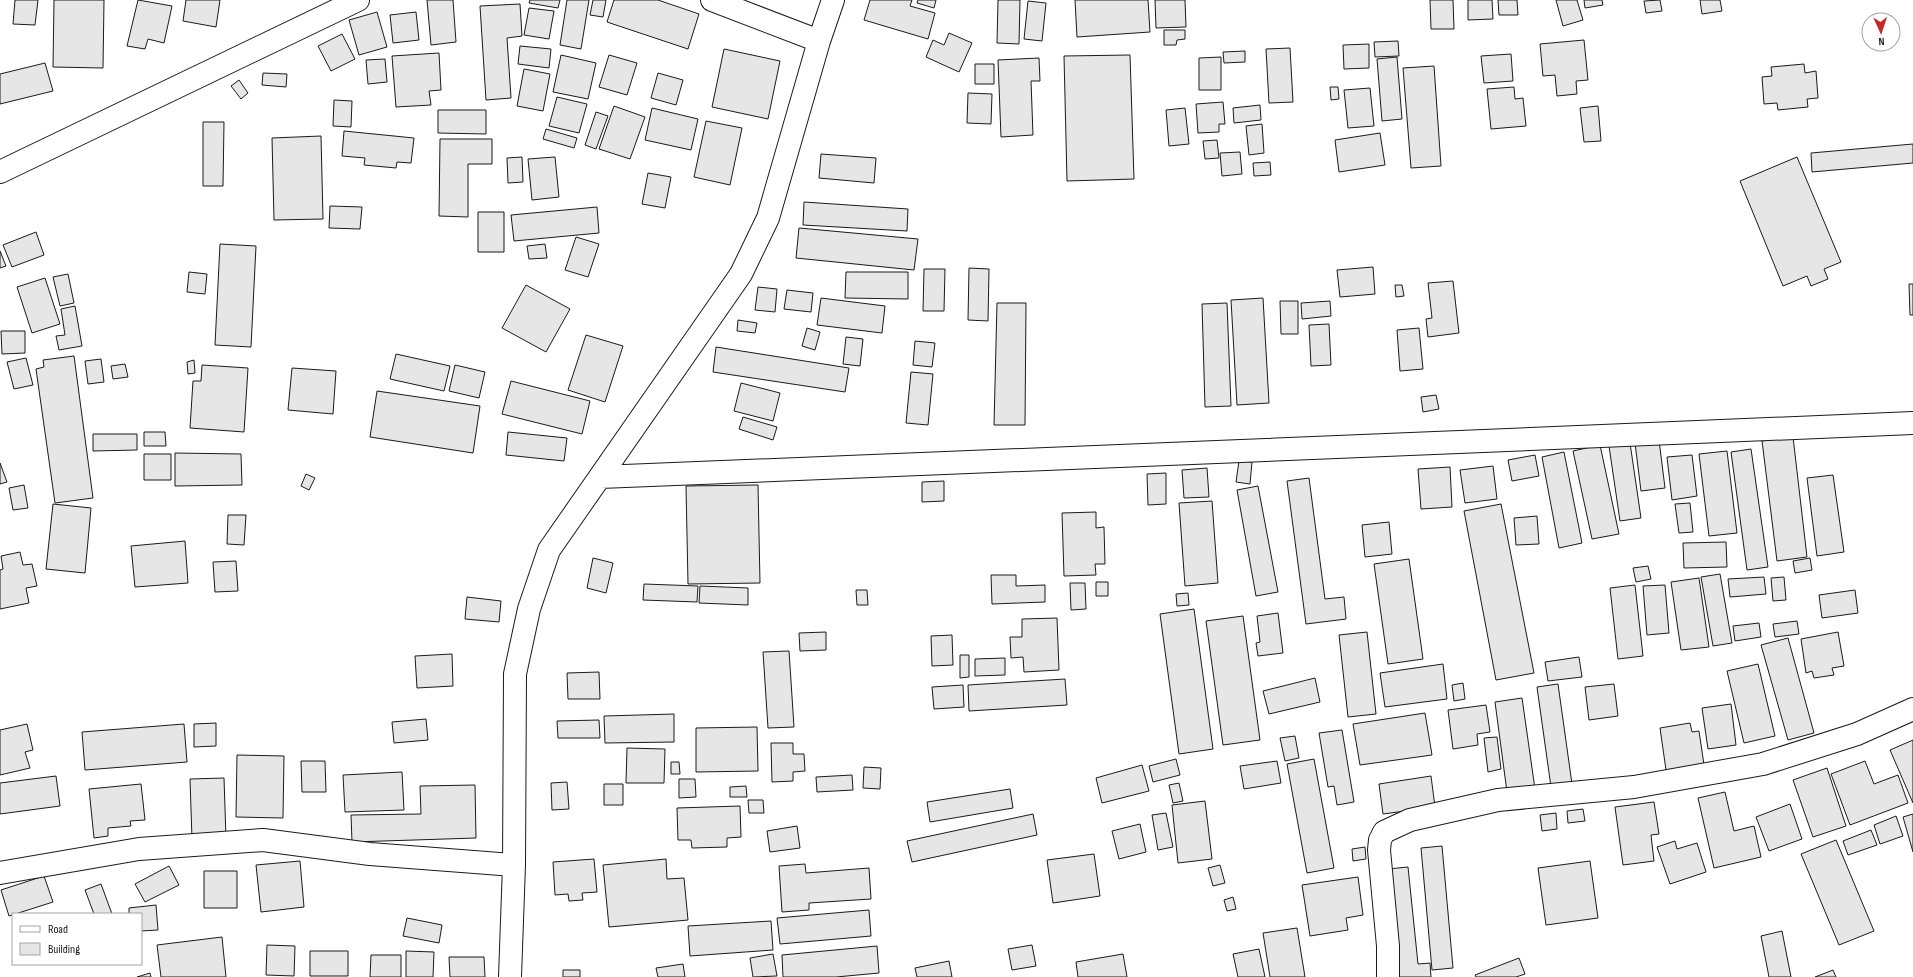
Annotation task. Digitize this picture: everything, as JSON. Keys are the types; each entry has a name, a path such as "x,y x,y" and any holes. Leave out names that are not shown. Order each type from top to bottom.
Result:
{"street":[{"path":"0,172 358,0"},
{"path":"712,0 819,41"},
{"path":"510,977 514,865 515,674 530,609 549,550 741,274 768,218 819,41 834,0"},
{"path":"600,477 854,468 1664,432 1913,423"},
{"path":"1388,977 1388,946 1379,850 1380,840 1384,832 1410,820 1498,800 1634,787 1764,764 1857,734 1913,709"},
{"path":"0,873 139,849 263,840 370,854 514,865"}],"building":[{"path":"15,0 38,0 35,25 13,24"},
{"path":"54,0 104,0 103,68 53,67"},
{"path":"138,0 172,6 164,43 148,39 145,49 127,46"},
{"path":"186,0 220,0 216,27 183,21"},
{"path":"427,0 453,0 456,42 431,45"},
{"path":"530,0 560,0 558,8 529,3"},
{"path":"567,0 589,0 581,49 560,45"},
{"path":"593,0 606,0 603,17 590,15"},
{"path":"614,0 658,0 699,14 688,49 607,22"},
{"path":"870,0 912,0 910,6 935,13 928,39 864,20"},
{"path":"918,0 936,0 934,8 917,3"},
{"path":"998,0 1020,0 1019,44 997,43"},
{"path":"1075,0 1148,0 1150,32 1077,37"},
{"path":"1155,0 1185,0 1186,27 1156,28"},
{"path":"1430,0 1453,0 1454,29 1431,29"},
{"path":"1468,0 1492,0 1493,19 1468,20"},
{"path":"1498,0 1517,0 1518,15 1499,15"},
{"path":"1556,0 1577,0 1583,20 1563,26"},
{"path":"1584,0 1602,0 1603,5 1585,8"},
{"path":"1660,0 1662,11 1646,13 1644,1"},
{"path":"1700,0 1720,0 1722,11 1702,14"},
{"path":"1028,1 1046,3 1042,41 1024,39"},
{"path":"520,4 522,36 507,38 511,98 486,100 480,6"},
{"path":"529,8 554,11 549,39 524,35"},
{"path":"377,12 387,47 359,55 349,20"},
{"path":"416,12 419,40 393,43 390,15"},
{"path":"1164,30 1185,30 1185,39 1177,40 1176,45 1164,45"},
{"path":"949,33 972,43 959,72 926,57 933,40 944,45"},
{"path":"342,34 355,59 331,71 318,46"},
{"path":"1584,40 1588,80 1576,81 1577,94 1557,96 1555,75 1543,76 1540,44"},
{"path":"1398,41 1399,56 1375,57 1374,42"},
{"path":"1369,44 1369,68 1344,69 1343,45"},
{"path":"520,46 551,49 549,68 518,64"},
{"path":"1290,48 1293,102 1269,103 1266,49"},
{"path":"724,49 780,61 768,119 712,107"},
{"path":"1245,51 1245,62 1224,63 1223,52"},
{"path":"439,53 441,90 429,91 431,105 396,107 392,56"},
{"path":"1511,54 1513,81 1484,83 1481,56"},
{"path":"561,55 596,63 588,99 553,92"},
{"path":"609,55 637,63 627,95 599,87"},
{"path":"1130,55 1134,179 1067,181 1064,56"},
{"path":"1221,57 1221,90 1199,90 1199,58"},
{"path":"1397,57 1402,119 1382,121 1377,59"},
{"path":"1039,58 1040,81 1031,81 1033,135 1001,137 998,60"},
{"path":"385,59 387,82 368,84 366,60"},
{"path":"45,63 53,91 0,104 0,74"},
{"path":"975,64 994,64 994,84 975,84"},
{"path":"1804,64 1805,73 1816,71 1818,98 1807,99 1808,107 1778,110 1777,103 1764,104 1762,77 1772,76 1771,67"},
{"path":"1434,66 1441,166 1411,168 1403,68"},
{"path":"524,69 550,74 543,111 517,106"},
{"path":"263,73 287,74 286,87 262,85"},
{"path":"658,73 683,80 676,105 651,98"},
{"path":"239,80 248,93 241,99 231,86"},
{"path":"1330,87 1338,87 1339,99 1331,100"},
{"path":"1514,87 1515,99 1523,98 1526,126 1491,129 1487,89"},
{"path":"1370,88 1374,126 1348,128 1344,90"},
{"path":"968,93 992,94 991,124 967,123"},
{"path":"557,97 587,104 579,133 549,126"},
{"path":"334,100 352,101 351,127 333,126"},
{"path":"1223,102 1225,124 1219,124 1219,132 1198,133 1196,104"},
{"path":"1260,105 1261,120 1234,123 1233,108"},
{"path":"614,106 645,117 630,159 599,149"},
{"path":"1598,106 1601,141 1584,142 1580,108"},
{"path":"652,108 698,119 691,150 645,140"},
{"path":"1185,108 1189,144 1169,146 1166,110"},
{"path":"438,110 486,110 486,134 438,133"},
{"path":"596,112 608,116 596,149 585,145"},
{"path":"706,121 742,128 730,185 694,177"},
{"path":"203,122 224,122 223,186 203,186"},
{"path":"1262,124 1264,153 1249,155 1246,126"},
{"path":"546,129 577,138 574,148 543,139"},
{"path":"344,131 414,138 411,163 397,162 396,168 364,165 365,158 342,156"},
{"path":"1380,133 1385,165 1339,172 1335,140"},
{"path":"321,136 323,219 274,220 272,138"},
{"path":"440,139 492,139 492,164 468,164 468,217 439,216"},
{"path":"1217,140 1219,158 1205,159 1203,141"},
{"path":"1913,144 1913,163 1812,172 1811,153"},
{"path":"1240,152 1242,174 1222,176 1220,153"},
{"path":"821,154 876,158 874,183 819,178"},
{"path":"522,157 523,182 508,183 507,158"},
{"path":"555,157 559,197 532,200 528,159"},
{"path":"1797,157 1841,262 1824,269 1828,279 1811,286 1807,276 1783,286 1740,181"},
{"path":"1270,162 1271,175 1254,176 1253,163"},
{"path":"648,173 671,177 665,208 642,204"},
{"path":"804,202 908,209 907,231 803,225"},
{"path":"330,206 362,207 360,229 329,228"},
{"path":"597,207 599,233 514,241 511,215"},
{"path":"478,212 504,212 504,252 478,252"},
{"path":"799,228 918,239 914,270 796,258"},
{"path":"36,232 44,255 12,267 3,245"},
{"path":"576,237 599,244 588,277 565,270"},
{"path":"220,244 256,246 251,347 215,345"},
{"path":"545,244 547,258 529,259 527,246"},
{"path":"0,251 6,266 0,268"},
{"path":"1373,267 1375,294 1340,297 1337,270"},
{"path":"969,268 989,269 988,321 968,320"},
{"path":"924,269 945,269 944,311 923,311"},
{"path":"189,272 207,274 205,294 187,292"},
{"path":"846,272 908,272 908,299 845,298"},
{"path":"68,274 74,303 60,306 53,277"},
{"path":"45,278 60,324 32,333 17,287"},
{"path":"1453,281 1459,333 1428,337 1426,319 1432,318 1428,283"},
{"path":"1909,284 1913,284 1913,315 1910,315"},
{"path":"526,285 570,309 546,352 502,328"},
{"path":"1395,285 1402,285 1404,296 1396,297"},
{"path":"758,287 777,289 775,312 755,310"},
{"path":"787,290 813,293 811,312 784,309"},
{"path":"821,298 885,306 882,333 817,325"},
{"path":"1263,298 1269,403 1237,405 1231,300"},
{"path":"1280,301 1298,301 1298,334 1281,334"},
{"path":"1330,301 1331,316 1302,319 1301,303"},
{"path":"997,303 1026,303 1025,425 994,425"},
{"path":"1227,303 1231,406 1205,407 1202,304"},
{"path":"75,306 82,346 59,350 56,336 65,335 61,309"},
{"path":"738,320 757,323 755,333 737,331"},
{"path":"1329,324 1331,365 1311,366 1309,325"},
{"path":"807,328 820,332 815,350 802,346"},
{"path":"1419,328 1423,369 1400,371 1397,330"},
{"path":"1,331 25,331 25,353 2,354"},
{"path":"586,335 623,346 605,402 568,390"},
{"path":"846,337 863,339 860,366 843,364"},
{"path":"915,341 935,343 932,367 913,365"},
{"path":"716,347 849,368 845,392 713,372"},
{"path":"396,354 450,366 444,391 390,379"},
{"path":"74,356 93,498 55,503 36,369 44,367 43,360"},
{"path":"26,358 33,385 14,389 7,362"},
{"path":"101,359 104,382 88,384 85,361"},
{"path":"194,360 195,373 188,374 187,362"},
{"path":"125,364 128,377 113,379 111,366"},
{"path":"202,365 248,368 244,432 190,428 193,381 201,381"},
{"path":"455,365 485,372 479,398 449,391"},
{"path":"292,368 336,371 333,414 288,410"},
{"path":"911,372 933,374 928,425 906,423"},
{"path":"511,381 590,401 582,434 502,414"},
{"path":"741,383 780,393 773,421 734,411"},
{"path":"377,391 480,406 473,453 370,437"},
{"path":"1436,395 1439,409 1423,412 1421,397"},
{"path":"743,417 777,427 773,440 739,429"},
{"path":"144,432 165,432 166,446 144,446"},
{"path":"508,432 567,438 564,461 506,455"},
{"path":"93,434 137,434 137,450 93,451"},
{"path":"1793,437 1807,557 1777,561 1762,441"},
{"path":"1659,440 1665,488 1641,491 1635,443"},
{"path":"1630,443 1641,518 1620,521 1609,446"},
{"path":"1600,445 1619,534 1592,539 1573,451"},
{"path":"1751,449 1768,567 1747,570 1731,452"},
{"path":"1727,451 1737,533 1709,536 1699,454"},
{"path":"1564,452 1582,543 1559,548 1542,457"},
{"path":"175,453 241,454 242,485 175,486"},
{"path":"144,454 171,454 171,480 144,480"},
{"path":"1535,455 1539,476 1512,481 1508,460"},
{"path":"1692,455 1697,496 1672,500 1667,457"},
{"path":"1239,461 1252,462 1250,484 1236,482"},
{"path":"0,463 7,482 0,484"},
{"path":"1493,466 1497,499 1465,503 1460,470"},
{"path":"1450,467 1452,507 1421,509 1418,469"},
{"path":"1207,468 1209,497 1184,498 1182,470"},
{"path":"1166,473 1166,504 1148,505 1147,474"},
{"path":"306,474 315,478 309,490 301,486"},
{"path":"1833,475 1844,552 1817,556 1807,478"},
{"path":"1309,478 1325,599 1344,597 1346,619 1306,624 1287,481"},
{"path":"944,481 944,501 922,502 922,482"},
{"path":"24,485 28,508 13,510 9,488"},
{"path":"758,485 760,583 688,584 686,486"},
{"path":"1258,486 1278,592 1256,596 1237,490"},
{"path":"1212,501 1218,583 1185,586 1179,503"},
{"path":"1690,503 1693,532 1679,533 1675,504"},
{"path":"53,504 91,508 85,573 46,569"},
{"path":"1501,504 1534,673 1496,680 1464,511"},
{"path":"1096,512 1096,528 1104,527 1105,564 1095,564 1096,575 1064,576 1062,513"},
{"path":"228,515 246,515 244,545 227,544"},
{"path":"1537,516 1539,544 1516,545 1514,518"},
{"path":"1389,522 1392,554 1365,557 1362,525"},
{"path":"185,541 188,583 135,587 131,546"},
{"path":"1726,542 1727,567 1684,568 1683,543"},
{"path":"20,552 23,565 32,564 37,586 26,588 29,603 0,609 0,570 3,569 1,556"},
{"path":"593,558 613,563 606,593 587,588"},
{"path":"1810,558 1812,570 1795,573 1793,561"},
{"path":"1409,559 1423,659 1388,664 1374,564"},
{"path":"236,561 238,591 215,592 213,562"},
{"path":"1648,566 1651,579 1636,582 1633,568"},
{"path":"1720,574 1732,643 1713,646 1701,577"},
{"path":"991,575 1016,575 1016,586 1045,585 1045,602 992,604"},
{"path":"1764,577 1766,594 1730,597 1728,579"},
{"path":"1784,577 1786,600 1773,601 1771,578"},
{"path":"1699,578 1709,647 1681,650 1671,582"},
{"path":"1096,582 1108,582 1108,596 1096,596"},
{"path":"1070,583 1085,583 1086,609 1071,610"},
{"path":"644,584 698,586 697,602 643,600"},
{"path":"1635,585 1643,656 1618,659 1610,588"},
{"path":"1665,585 1669,633 1647,635 1643,586"},
{"path":"700,586 748,588 748,605 699,603"},
{"path":"856,590 867,590 868,605 857,605"},
{"path":"1855,590 1858,613 1822,618 1819,595"},
{"path":"1188,593 1189,605 1177,606 1176,594"},
{"path":"467,597 501,601 499,622 465,619"},
{"path":"1194,609 1213,749 1179,754 1160,614"},
{"path":"1278,613 1283,653 1258,656 1256,643 1260,642 1257,616"},
{"path":"1243,616 1260,740 1223,745 1206,621"},
{"path":"1057,618 1059,670 1024,672 1023,657 1011,658 1010,637 1022,637 1022,619"},
{"path":"1797,621 1799,634 1775,637 1773,624"},
{"path":"1759,623 1761,637 1735,641 1733,626"},
{"path":"826,632 826,650 800,651 799,633"},
{"path":"1367,632 1376,714 1348,717 1339,635"},
{"path":"1838,632 1844,666 1832,668 1834,675 1814,678 1812,671 1806,673 1801,639"},
{"path":"952,635 953,665 932,666 931,636"},
{"path":"1788,638 1814,733 1788,740 1761,645"},
{"path":"789,651 794,727 768,728 763,652"},
{"path":"452,654 453,686 417,688 415,656"},
{"path":"960,655 969,655 969,677 960,678"},
{"path":"1579,657 1582,677 1548,681 1545,662"},
{"path":"1005,658 1005,675 975,676 975,659"},
{"path":"1443,664 1447,699 1385,707 1380,673"},
{"path":"1758,664 1775,736 1744,743 1727,671"},
{"path":"599,672 600,699 568,699 567,673"},
{"path":"1315,678 1320,702 1269,714 1263,691"},
{"path":"1065,679 1067,705 969,711 968,685"},
{"path":"1463,683 1465,699 1454,701 1452,685"},
{"path":"1558,684 1572,784 1551,787 1537,687"},
{"path":"1614,684 1618,716 1589,720 1585,687"},
{"path":"963,685 964,707 934,709 932,687"},
{"path":"1522,698 1535,789 1507,792 1495,702"},
{"path":"1731,704 1736,745 1708,749 1702,708"},
{"path":"1486,705 1490,732 1477,734 1478,745 1453,749 1448,710"},
{"path":"1425,713 1432,755 1360,765 1353,724"},
{"path":"674,714 674,742 605,743 604,716"},
{"path":"426,719 428,740 394,743 392,722"},
{"path":"599,720 600,738 558,738 557,721"},
{"path":"216,723 216,746 194,747 194,724"},
{"path":"1690,723 1692,732 1699,731 1704,765 1666,770 1660,728"},
{"path":"27,724 33,750 25,752 30,768 0,775 0,730"},
{"path":"184,724 187,762 85,770 82,732"},
{"path":"757,727 758,771 696,772 696,728"},
{"path":"1342,730 1354,802 1337,805 1334,786 1328,787 1319,733"},
{"path":"1295,736 1299,758 1285,761 1280,738"},
{"path":"1497,737 1501,769 1488,772 1484,738"},
{"path":"1913,740 1913,803 1890,750"},
{"path":"771,743 793,743 793,754 804,754 805,771 793,772 793,781 772,782"},
{"path":"627,748 665,749 664,783 626,783"},
{"path":"237,755 284,756 283,818 236,817"},
{"path":"1176,759 1180,775 1153,782 1149,766"},
{"path":"1314,759 1334,868 1307,873 1287,764"},
{"path":"301,761 325,761 326,792 302,792"},
{"path":"1277,761 1281,783 1244,789 1240,766"},
{"path":"1865,761 1874,784 1898,775 1908,803 1850,825 1831,774"},
{"path":"671,762 679,762 680,774 671,774"},
{"path":"1142,765 1149,791 1102,803 1096,778"},
{"path":"864,767 881,768 880,789 863,788"},
{"path":"1827,768 1846,826 1813,837 1793,780"},
{"path":"402,772 404,810 345,812 343,775"},
{"path":"852,775 853,790 817,792 816,777"},
{"path":"56,776 60,806 0,814 0,783"},
{"path":"1431,776 1435,807 1383,814 1379,784"},
{"path":"224,778 226,838 192,839 190,779"},
{"path":"679,779 695,779 696,797 679,798"},
{"path":"567,782 569,809 552,810 551,783"},
{"path":"1179,783 1183,801 1173,803 1169,785"},
{"path":"141,784 145,820 130,821 131,826 108,828 108,836 94,838 89,789"},
{"path":"604,784 623,784 623,805 604,805"},
{"path":"475,785 476,838 352,842 351,815 421,814 420,786"},
{"path":"746,786 747,797 730,797 730,787"},
{"path":"1010,789 1013,808 930,822 927,802"},
{"path":"1725,792 1734,831 1754,826 1761,857 1714,868 1698,798"},
{"path":"748,800 763,800 764,813 749,813"},
{"path":"1205,801 1212,859 1178,863 1172,805"},
{"path":"1654,802 1659,834 1651,835 1654,861 1623,865 1615,807"},
{"path":"1790,804 1802,839 1769,851 1756,817"},
{"path":"740,806 741,837 727,838 727,847 692,848 691,840 678,840 677,808"},
{"path":"1583,809 1585,821 1568,823 1567,811"},
{"path":"1166,813 1173,847 1158,850 1152,815"},
{"path":"1556,813 1557,829 1542,831 1540,815"},
{"path":"1033,814 1037,835 912,862 907,841"},
{"path":"1913,814 1913,852 1903,817"},
{"path":"1896,816 1903,836 1880,844 1874,825"},
{"path":"1140,824 1146,852 1119,859 1112,831"},
{"path":"797,826 800,848 770,852 767,831"},
{"path":"1871,830 1877,845 1848,855 1843,841"},
{"path":"1836,840 1874,931 1839,945 1801,854"},
{"path":"1675,841 1677,849 1697,843 1706,872 1670,884 1657,847"},
{"path":"1442,846 1453,968 1432,970 1421,848"},
{"path":"1365,847 1366,859 1353,861 1352,849"},
{"path":"1094,854 1100,896 1053,903 1047,860"},
{"path":"594,859 597,892 582,893 583,900 569,901 568,894 555,895 553,862"},
{"path":"666,859 667,879 684,878 688,920 609,927 603,865"},
{"path":"300,861 304,907 261,912 256,865"},
{"path":"1590,861 1598,918 1546,925 1538,868"},
{"path":"805,864 806,873 869,868 871,899 809,903 809,910 782,912 779,866"},
{"path":"1220,865 1225,883 1213,886 1208,868"},
{"path":"169,866 179,885 145,902 135,884"},
{"path":"1408,867 1418,964 1430,963 1431,977 1399,977 1388,869"},
{"path":"204,871 237,871 237,908 204,908"},
{"path":"44,876 53,902 18,913 12,913 12,915 9,916 1,890"},
{"path":"1358,877 1363,915 1346,918 1348,930 1310,936 1302,885"},
{"path":"101,884 112,913 94,913 85,890"},
{"path":"1233,897 1236,909 1227,911 1224,900"},
{"path":"156,905 158,930 142,931 142,913 129,913 129,908"},
{"path":"869,910 871,936 780,944 777,918"},
{"path":"407,918 442,925 439,943 403,936"},
{"path":"771,921 773,950 690,956 688,926"},
{"path":"1297,928 1305,977 1270,977 1263,933"},
{"path":"1782,931 1791,977 1769,977 1761,936"},
{"path":"222,937 226,977 161,977 157,945"},
{"path":"267,945 295,946 294,976 266,975"},
{"path":"1032,945 1036,966 1012,970 1008,949"},
{"path":"877,946 879,973 836,977 783,977 782,955"},
{"path":"1259,949 1265,977 1238,977 1233,954"},
{"path":"310,951 348,951 348,976 310,976"},
{"path":"406,951 434,952 433,977 406,977"},
{"path":"773,954 777,976 753,977 750,958"},
{"path":"1123,954 1127,977 1078,977 1076,962"},
{"path":"371,955 401,955 401,977 370,977"},
{"path":"449,957 484,957 485,977 450,977"},
{"path":"1519,958 1525,974 1516,977 1476,977 1475,975"},
{"path":"949,961 952,977 917,977 915,968"},
{"path":"683,964 685,977 658,977 656,968"},
{"path":"563,970 580,970 580,977 563,977"},
{"path":"1833,970 1836,977 1815,977"},
{"path":"150,973 151,977 137,977"}]}
